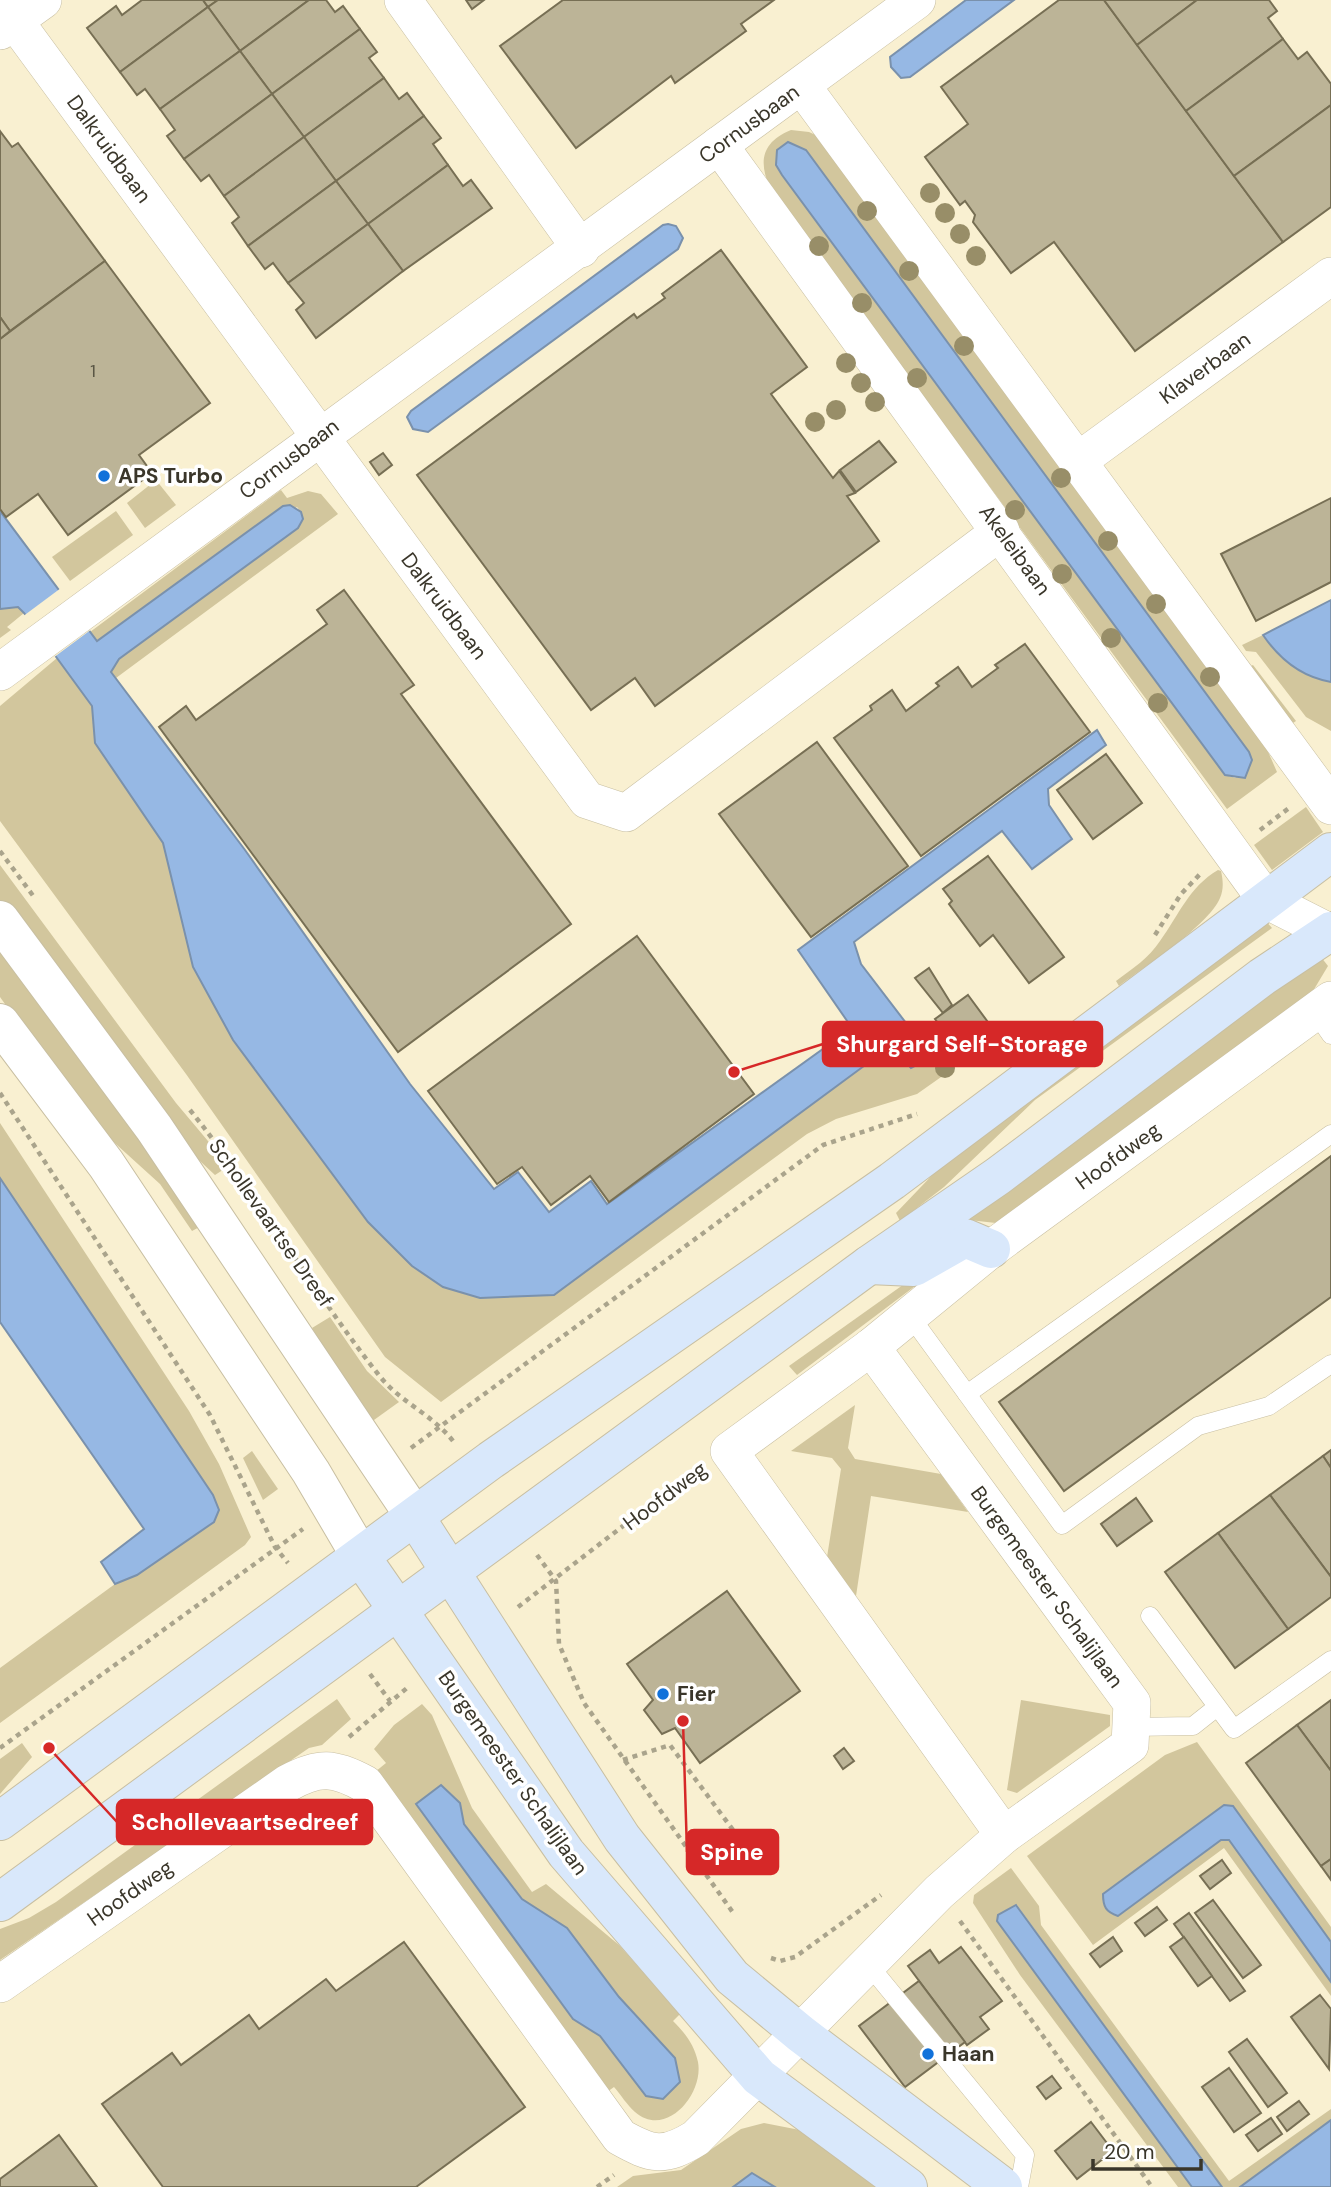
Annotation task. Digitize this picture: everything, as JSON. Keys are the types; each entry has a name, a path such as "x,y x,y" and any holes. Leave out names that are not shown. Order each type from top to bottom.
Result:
{"main road":[{"path":"0,1821 476,1472 892,1181 1331,852"},
{"path":"0,1902 869,1265 998,1176 1262,976 1331,932"},
{"path":"869,1265 914,1267 965,1238 991,1249"},
{"path":"415,1517 622,1838 732,1977 801,2034 1003,2187"},
{"name":"Burgemeester Schalijlaan","path":"361,1557 566,1853 759,2077 908,2187"}],"street":[{"path":"403,0 582,249"},
{"name":"Cornusbaan","path":"0,672 100,602 318,436 582,249 916,0"},
{"name":"Dalkruidbaan","path":"14,13 318,436 587,800 626,813 1001,531"},
{"path":"802,86 1262,716 1324,796"},
{"name":"Akeleibaan","path":"719,145 1233,850 1266,900"},
{"name":"Klaverbaan","path":"1078,461 1331,276"},
{"path":"1266,900 1331,932"},
{"name":"Schollevaartse Dreef","path":"0,920 155,1128 415,1517"},
{"name":"Hoofdweg","path":"729,1451 871,1347 908,1313 991,1249 1326,1016"},
{"path":"0,1023 106,1164 311,1472 361,1557"},
{"name":"Burgemeester Schalijlaan","path":"871,1347 1132,1703 1131,1727"},
{"path":"729,1451 1004,1835"},
{"path":"328,1770 347,1774 365,1784 620,2137 646,2152 679,2149 696,2138 939,1892 1004,1835 1130,1745 1131,1727"},
{"name":"Hoofdweg","path":"0,1984 288,1783 310,1771 328,1770"}],"lane":[{"path":"967,1394 1331,1134"},
{"path":"908,1313 1062,1525 1198,1426 1269,1406 1331,1364"},
{"path":"1150,1616 1234,1729 1331,1660"},
{"path":"1131,1727 1193,1726 1217,1707"},
{"path":"868,1964 1025,2155 1019,2187"}],"path":[{"path":"1154,936 1181,894 1204,870 1324,796"},
{"path":"0,851 40,907"},
{"path":"0,1093 210,1415 275,1547"},
{"name":"Schollevaartse Dreef","path":"186,1104 236,1167 380,1378 441,1426 476,1472"},
{"path":"384,1468 823,1145 925,1111"},
{"name":"Hoofdweg","path":"486,1630 555,1581 701,1466 729,1451"},
{"path":"0,1748 331,1508"},
{"path":"515,1524 555,1581 559,1644 584,1703 741,1924"},
{"path":"328,1770 348,1737 390,1701 438,1667"},
{"path":"623,1760 670,1745 765,1873"},
{"path":"939,1892 1152,2187"},
{"path":"766,1956 780,1961 795,1956 883,1893"}],"shaded area":[{"path":"791,130 809,132 822,138 1255,722 1277,772 1227,809 770,188 764,169 765,153 781,135","holes":["788,143 1236,778 1225,775 782,175 778,150"]},
{"path":"156,480 176,505 145,528 127,503"},
{"path":"281,490 287,498 308,491 321,494 338,514 116,678 110,671 119,659 299,527 301,512 297,507 97,641 90,632"},
{"path":"116,511 133,535 70,581 52,557"},
{"path":"18,607 24,613 7,627 11,630 0,638 0,609"},
{"path":"1263,635 1292,666 1310,676 1331,682 1331,731 1306,717 1256,652 1246,651 1242,645"},
{"path":"57,658 92,706 95,743 163,843 193,967 233,1040 368,1222 554,1295 891,1046 911,1068 932,1057 961,1063 917,1094 836,1119 807,1134 441,1402 385,1357 186,1074 0,821 0,706"},
{"path":"1253,665 1296,721 1293,723 1276,714 1246,668"},
{"path":"1306,807 1323,832 1272,870 1254,845"},
{"path":"0,865 176,1103 229,1166 215,1175 172,1135 0,905"},
{"path":"1218,870 1221,871 1223,888 1220,898 1203,921 1119,986 1116,981 1151,953 1192,893"},
{"path":"1264,919 1272,928 1035,1100 944,1187 900,1221 896,1213 940,1167"},
{"path":"0,953 6,957 205,1224 192,1231 160,1184 85,1116 0,997"},
{"path":"1321,957 1328,966 1313,991 996,1223 969,1220 967,1217"},
{"path":"0,1123 189,1411 219,1464 251,1537 245,1545 0,1723 0,1668 115,1584 137,1575 219,1510 213,1495 0,1178"},
{"path":"938,1260 943,1265 797,1375 789,1366"},
{"path":"330,1317 367,1371 399,1402 367,1425 312,1328"},
{"path":"855,1405 848,1448 855,1459 941,1474 968,1512 871,1496 856,1596 827,1557 841,1469 832,1458 791,1451"},
{"path":"252,1451 278,1489 263,1500 243,1458"},
{"path":"337,1699 351,1719 322,1745 309,1748 0,1960 0,1929 29,1918 56,1902"},
{"path":"1021,1700 1110,1715 1110,1726 1017,1793 1007,1790"},
{"path":"422,1704 432,1715 472,1808 532,1892 546,1884 619,1945 680,2014 673,2021 694,2050 698,2074 689,2099 680,2109 659,2120 647,2119 635,2112 614,2087 607,2092 375,1772 386,1763 374,1749 394,1725","holes":["441,1785 460,1803 464,1824 522,1899 567,1928 619,1997 675,2058 646,2096 600,2036 573,2019"]},
{"path":"1197,1742 1331,1927 1331,1942 1232,1806 1224,1805 1103,1894 1221,1839 1229,1840 1331,1982 1331,1996 1224,1848 1093,1945 1027,1856 1165,1755"},
{"path":"22,1743 32,1757 0,1794 0,1759"},
{"path":"1011,1868 1039,1906 1041,1925 1229,2181 1331,2109 1331,2120 1240,2187 1222,2187 1017,1905 998,1915 997,1921 1192,2187 1178,2187 1020,1975 973,1903 974,1895"},
{"path":"764,2123 810,2132 890,2187 775,2187 752,2173 733,2187 617,2187 633,2176 681,2170 741,2129"}],"water":[{"path":"966,0 1014,0 910,77 901,78 891,67 890,57"},
{"path":"788,142 806,150 1249,752 1252,760 1245,778 1225,775 782,175 776,165 777,150"},
{"path":"663,225 676,226 683,238 678,249 428,432 413,429 407,417 411,411"},
{"path":"290,505 301,512 303,519 298,528 119,659 111,672 245,850 410,1084 494,1189 518,1172 549,1212 591,1181 607,1204 852,1028 798,950 1097,730 1106,745 1048,789 1049,805 1072,839 1032,869 1002,831 854,942 861,964 932,1057 911,1068 891,1046 554,1295 480,1298 443,1287 412,1266 368,1222 233,1040 193,967 163,843 95,743 92,706 24,613 18,607 0,609 0,511 97,641 283,506"},
{"path":"1331,600 1331,682 1310,676 1292,666 1263,635"},
{"path":"0,1178 213,1495 219,1510 214,1522 137,1575 115,1584 101,1562 144,1529 0,1322"},
{"path":"441,1785 460,1803 464,1824 522,1899 567,1928 619,1997 675,2058 680,2082 663,2099 646,2096 600,2036 573,2019 416,1804"},
{"path":"1224,1805 1233,1806 1331,1942 1331,1982 1229,1840 1221,1840 1118,1916 1106,1908 1103,1894"},
{"path":"1016,1905 1222,2187 1192,2187 997,1921 998,1915"},
{"path":"1331,2120 1331,2187 1240,2187"},
{"path":"752,2173 775,2187 733,2187"}],"pier":[{"path":"61,588 92,629 53,658 22,617"}],"building":[{"path":"142,0 203,0 208,7 120,72 87,28 116,6 122,15"},
{"path":"203,0 218,0 208,7"},
{"path":"218,0 309,0 240,51 208,7"},
{"path":"309,0 326,0 335,12 343,6 360,29 272,94 240,51"},
{"path":"466,0 484,0 472,9"},
{"path":"563,0 774,0 741,24 746,31 675,83 671,76 576,148 500,46"},
{"path":"1059,0 1104,0 1283,242 1135,351 1054,242 1011,273 973,222 975,215 965,201 960,205 925,157 968,124 941,87"},
{"path":"1104,0 1197,0 1137,45"},
{"path":"1197,0 1269,0 1277,11 1268,18 1283,39 1186,111 1137,45"},
{"path":"208,7 240,51 160,109 145,89 137,95 120,72"},
{"path":"360,29 377,52 369,58 384,78 304,137 272,94"},
{"path":"1283,39 1298,59 1307,52 1331,84 1331,105 1234,176 1186,111"},
{"path":"240,51 272,94 184,159 167,136 175,130 160,109"},
{"path":"384,78 399,99 407,93 424,116 336,181 304,137"},
{"path":"272,94 304,137 224,196 209,175 201,181 184,159"},
{"path":"1331,105 1331,207 1283,242 1234,176"},
{"path":"424,116 441,138 433,144 448,165 368,224 336,181"},
{"path":"0,131 12,147 18,143 105,261 10,331 0,317"},
{"path":"304,137 336,181 248,246 232,223 239,217 224,196"},
{"path":"448,165 463,186 471,180 492,208 403,271 368,224"},
{"path":"336,181 368,224 288,283 273,263 265,269 248,246"},
{"path":"368,224 403,271 316,338 296,310 304,303 288,283"},
{"path":"721,250 807,367 771,394 833,478 839,471 855,493 847,496 879,541 655,706 635,678 591,710 417,475 634,314 637,318 665,298 662,294"},
{"path":"105,261 210,403 139,455 152,473 68,535 38,494 6,517 0,509 0,339"},
{"path":"0,317 10,331 0,339"},
{"path":"879,441 896,462 856,492 840,470"},
{"path":"383,453 392,465 379,475 370,462"},
{"path":"1331,498 1331,582 1256,621 1221,554"},
{"path":"344,590 414,685 401,694 571,924 398,1052 159,727 186,706 196,720 327,624 317,610"},
{"path":"1025,644 1090,732 921,856 834,738 872,710 870,706 892,690 906,711 939,686 936,683 958,667 972,687 998,668 995,665"},
{"path":"817,742 908,866 811,937 719,814"},
{"path":"1106,754 1142,803 1093,839 1057,790"},
{"path":"988,856 1064,957 1029,983 993,935 980,946 949,904 952,901 943,889"},
{"path":"637,936 754,1094 609,1202 590,1176 551,1205 522,1167 497,1184 428,1091"},
{"path":"929,968 952,1005 943,1013 915,978"},
{"path":"968,995 993,1029 960,1053 935,1019"},
{"path":"1331,1156 1331,1297 1064,1491 999,1402"},
{"path":"1331,1450 1331,1468 1323,1456"},
{"path":"1323,1456 1331,1468 1331,1577 1270,1495"},
{"path":"1270,1495 1331,1577 1331,1597 1288,1629 1218,1533"},
{"path":"1136,1498 1152,1521 1117,1546 1101,1524"},
{"path":"1218,1533 1288,1629 1235,1668 1165,1572"},
{"path":"727,1591 800,1691 700,1763 675,1728 662,1734 644,1710 653,1700 627,1664"},
{"path":"1331,1700 1331,1771 1297,1725"},
{"path":"1297,1725 1331,1771 1331,1859 1321,1866 1246,1763"},
{"path":"844,1748 854,1761 843,1769 834,1756"},
{"path":"1331,1859 1331,1880 1321,1866"},
{"path":"1222,1860 1231,1873 1210,1889 1200,1876"},
{"path":"1213,1900 1261,1965 1243,1978 1195,1913"},
{"path":"1157,1907 1167,1920 1145,1936 1135,1923"},
{"path":"1189,1913 1245,1991 1230,2001 1174,1924"},
{"path":"1113,1937 1122,1951 1100,1967 1090,1954"},
{"path":"1184,1937 1212,1976 1198,1986 1170,1947"},
{"path":"404,1942 525,2107 416,2187 163,2187 102,2104 172,2053 181,2065 249,2015 259,2029 326,1979 336,1991"},
{"path":"961,1947 1002,2001 980,2017 989,2029 967,2045 908,1966 930,1950 939,1963"},
{"path":"919,1981 965,2042 905,2087 859,2026"},
{"path":"1320,1995 1331,2009 1329,2069 1291,2017"},
{"path":"1247,2039 1287,2093 1268,2107 1229,2052"},
{"path":"1229,2068 1261,2113 1234,2132 1202,2087"},
{"path":"1052,2076 1061,2088 1046,2099 1037,2087"},
{"path":"1299,2101 1309,2114 1287,2131 1277,2117"},
{"path":"1271,2118 1282,2134 1258,2151 1246,2135"},
{"path":"1091,2122 1113,2151 1077,2179 1055,2151"},
{"path":"59,2135 97,2187 0,2187 0,2179"}],"place":[{"name":"APS Turbo","path":"104,476"},
{"name":"Shurgard Self-Storage","path":"734,1072"},
{"name":"Fier","path":"663,1694"},
{"name":"Spine","path":"683,1721"},
{"name":"Schollevaartsedreef","path":"49,1748"},
{"name":"Haan","path":"928,2054"}]}
